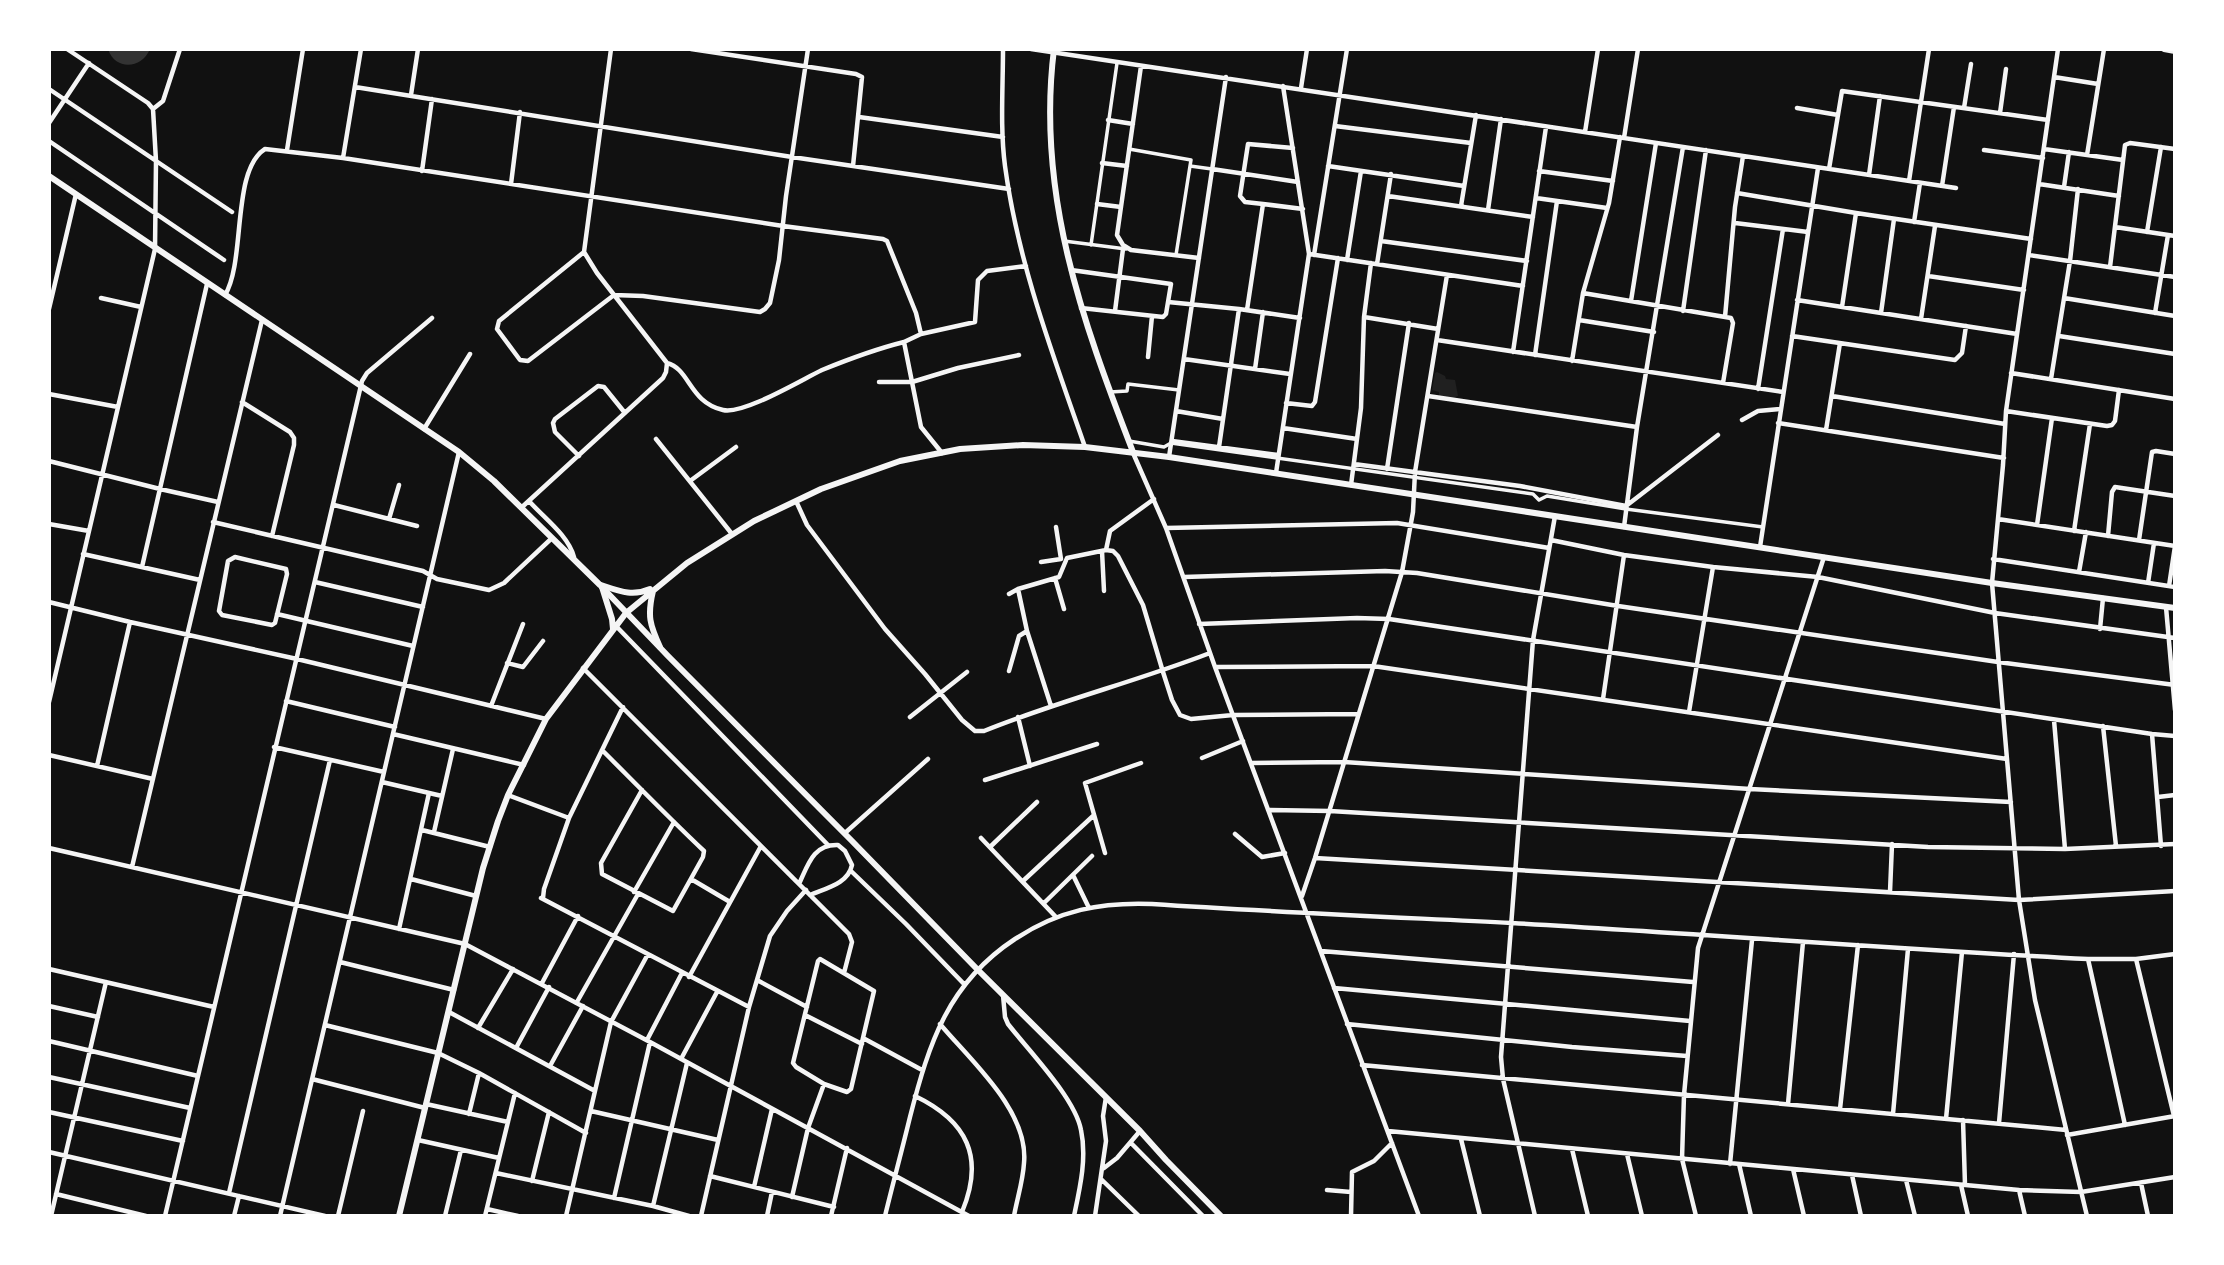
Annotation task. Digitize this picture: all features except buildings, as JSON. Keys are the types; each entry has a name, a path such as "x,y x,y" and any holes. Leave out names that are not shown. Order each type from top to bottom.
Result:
{"street":[{"path":"49,702 155,249 156,214 153,109 67,49"},
{"path":"153,109 163,101 180,49"},
{"path":"287,150 303,49"},
{"path":"343,158 360,49"},
{"path":"411,95 418,49"},
{"path":"611,49 584,252 597,273 667,363 676,366 702,401 720,410 733,411 833,366 876,350 921,334 975,323 978,280 988,271 1026,266"},
{"path":"691,49 862,77 853,166"},
{"path":"584,252 499,321 497,329 520,360 528,361 614,295 643,296 760,312 765,310 779,260 808,49"},
{"path":"1003,49 1003,137 1009,189 1042,325 1085,447"},
{"path":"1031,49 1956,188"},
{"path":"1301,88 1307,49"},
{"path":"1276,473 1300,318 1348,49"},
{"path":"1585,132 1598,49"},
{"path":"1573,361 1583,293 1613,181 1638,49"},
{"path":"1909,181 1929,49"},
{"path":"2057,49 2006,411 1992,583 2026,956 2087,1216"},
{"path":"2087,155 2104,49"},
{"path":"2164,49 2175,51"},
{"path":"1054,51 1051,141 1057,206 1063,241 1081,308 1128,440 1166,528 1199,624 1419,1216"},
{"path":"49,123 89,63"},
{"path":"1091,245 1117,63"},
{"path":"1964,108 1971,64"},
{"path":"1131,250 1118,238 1118,231 1141,66"},
{"path":"2000,113 2006,69"},
{"path":"1169,457 1226,77"},
{"path":"2054,77 2098,84"},
{"path":"1283,86 1311,255"},
{"path":"355,87 1009,189"},
{"path":"49,89 232,212"},
{"path":"1829,169 1842,92 2048,120"},
{"path":"1869,175 1880,96"},
{"path":"422,171 432,99"},
{"path":"1942,186 1954,107"},
{"path":"1797,108 1838,115"},
{"path":"511,184 520,113"},
{"path":"1461,206 1476,115"},
{"path":"859,117 1003,137"},
{"path":"1488,210 1501,119"},
{"path":"1108,120 1133,124"},
{"path":"1335,126 1471,143"},
{"path":"1513,352 1546,127"},
{"path":"49,141 224,260"},
{"path":"1631,301 1656,143"},
{"path":"2110,267 2127,143 2175,149"},
{"path":"1293,148 1248,144 1240,196 1242,200 1303,209"},
{"path":"1624,527 1637,427 1683,147"},
{"path":"2147,232 2161,147"},
{"path":"225,295 232,280 251,164 265,149 287,150 887,241 916,313 921,334"},
{"path":"1129,149 1191,160 1176,256"},
{"path":"2044,149 2123,160"},
{"path":"1682,311 1706,150"},
{"path":"1984,150 2043,158"},
{"path":"2064,187 2069,152"},
{"path":"1725,317 1743,156"},
{"path":"1102,163 1127,166"},
{"path":"1190,166 1298,182"},
{"path":"1328,166 1464,186"},
{"path":"1760,547 1818,167"},
{"path":"1348,260 1361,171"},
{"path":"1539,171 1613,181"},
{"path":"1351,485 1362,401 1364,317 1381,241 1391,174"},
{"path":"49,176 459,452 494,481 601,586 1221,1216"},
{"path":"1914,222 1920,183"},
{"path":"2039,184 2119,195"},
{"path":"2051,379 2070,261 2078,189"},
{"path":"1737,193 2031,239"},
{"path":"49,309 76,194"},
{"path":"1388,196 1533,216"},
{"path":"1536,198 1606,208"},
{"path":"1535,355 1558,201"},
{"path":"1097,204 1121,207"},
{"path":"1247,310 1263,204"},
{"path":"1842,307 1856,213"},
{"path":"1881,313 1894,219"},
{"path":"1735,223 1808,232"},
{"path":"1921,319 1935,226"},
{"path":"2115,226 2175,236"},
{"path":"1758,389 1783,229"},
{"path":"2155,313 2168,235"},
{"path":"1063,241 1199,258"},
{"path":"1381,241 1527,261"},
{"path":"1115,311 1123,249"},
{"path":"1311,255 1523,286"},
{"path":"2029,255 2175,277"},
{"path":"1286,403 1312,406 1315,402 1338,258"},
{"path":"1071,270 1171,284 1165,316 1081,308"},
{"path":"1301,896 1330,811 1402,572 1447,275"},
{"path":"1928,276 2024,290"},
{"path":"142,567 207,284"},
{"path":"1583,293 1733,319 1723,383"},
{"path":"101,298 142,307"},
{"path":"2064,298 2175,316"},
{"path":"1797,300 2017,334"},
{"path":"1168,302 1300,318"},
{"path":"1219,447 1239,309"},
{"path":"1255,369 1263,312"},
{"path":"1148,357 1152,316"},
{"path":"1364,317 1438,328"},
{"path":"165,1216 361,386 367,373 432,318"},
{"path":"132,867 262,319"},
{"path":"1578,320 1654,332"},
{"path":"1387,469 1409,323"},
{"path":"1792,336 1955,360 1962,353 1966,326"},
{"path":"2059,336 2175,354"},
{"path":"1437,340 1783,392"},
{"path":"904,342 921,427 942,453"},
{"path":"1826,430 1840,343"},
{"path":"424,429 470,354"},
{"path":"878,382 912,382 958,368 1019,355"},
{"path":"1184,359 1291,374"},
{"path":"521,508 663,378 667,363"},
{"path":"2011,373 2175,399"},
{"path":"1110,391 1127,391 1128,384 1179,390"},
{"path":"579,456 555,432 555,419 598,386 604,387 625,414"},
{"path":"2006,411 2112,425 2119,390"},
{"path":"49,394 118,407"},
{"path":"1428,396 1637,427"},
{"path":"1832,396 2005,424"},
{"path":"242,402 290,432 294,438 272,536"},
{"path":"1742,420 1758,411 1780,409"},
{"path":"1176,411 1223,419"},
{"path":"2037,525 2052,418"},
{"path":"1778,423 2004,458"},
{"path":"2074,531 2090,424"},
{"path":"1283,428 1357,439"},
{"path":"1171,442 1520,486 1626,507 1718,435"},
{"path":"656,439 732,534"},
{"path":"1128,440 1164,447 1171,442 1219,447 1278,457"},
{"path":"399,1216 490,846 508,795 546,719 626,613 656,588 687,563 732,534 795,500 834,483 900,461 942,453 992,446 1085,447 1169,457 1992,583 2175,608"},
{"path":"690,481 736,447"},
{"path":"2139,540 2152,453 2156,451 2175,454"},
{"path":"280,1216 459,452"},
{"path":"49,461 218,502"},
{"path":"1353,466 1387,469 1533,494 1539,500 1547,496 1763,527"},
{"path":"389,519 399,485"},
{"path":"2108,536 2112,492 2115,487 2175,496"},
{"path":"1104,592 1104,550 1110,531 1154,499"},
{"path":"795,500 812,531 877,618 962,720 979,732 1051,706 1163,672 1210,653"},
{"path":"529,501 570,546 575,562"},
{"path":"334,505 417,526"},
{"path":"1535,1216 1503,1079 1501,1057 1533,640 1555,516"},
{"path":"1993,559 2172,587 2175,545 1998,519"},
{"path":"213,522 489,590 504,583 552,538"},
{"path":"1166,528 1397,523 1549,548"},
{"path":"49,524 89,531"},
{"path":"1009,594 1060,576 1064,558 1056,527"},
{"path":"2079,572 2086,532"},
{"path":"1550,540 1624,555 1818,577 1995,613 2175,638"},
{"path":"2148,583 2154,543"},
{"path":"1041,562 1104,550 1113,551 1118,556 1143,604 1163,672 1178,712 1183,717 1191,719 1233,715 1358,714"},
{"path":"83,554 200,580"},
{"path":"1603,699 1624,555"},
{"path":"1696,1216 1682,1159 1687,1055 1700,936 1824,557"},
{"path":"231,558 286,569 277,614 275,622 269,625 222,615 219,611 231,558"},
{"path":"1689,712 1713,567"},
{"path":"1184,578 1402,572 1998,662 2174,685"},
{"path":"1055,578 1064,609"},
{"path":"315,582 423,607"},
{"path":"601,586 627,594 656,588"},
{"path":"601,586 615,628 828,845"},
{"path":"656,588 648,613 661,649"},
{"path":"1018,589 1027,631 1051,706"},
{"path":"2100,629 2103,598"},
{"path":"49,602 546,719"},
{"path":"2166,606 2175,710"},
{"path":"277,614 414,646"},
{"path":"1199,624 1389,619 2175,736"},
{"path":"97,766 130,622"},
{"path":"491,706 523,624"},
{"path":"1009,671 1019,636 1027,631"},
{"path":"507,663 523,667 543,642"},
{"path":"1215,667 1372,668 1529,688 2007,760"},
{"path":"583,668 852,938 844,973"},
{"path":"909,717 967,672"},
{"path":"286,701 395,726"},
{"path":"623,707 569,818 542,898 749,1007"},
{"path":"1018,717 1030,766"},
{"path":"2054,720 2065,849"},
{"path":"2103,726 2116,846"},
{"path":"393,734 524,765"},
{"path":"2152,734 2161,846"},
{"path":"1202,758 1243,741"},
{"path":"985,780 1097,744"},
{"path":"274,747 384,772"},
{"path":"434,832 453,749"},
{"path":"601,750 642,790 705,854 673,911 602,874 600,869 642,790"},
{"path":"49,755 153,779"},
{"path":"845,834 928,759"},
{"path":"229,1193 330,760"},
{"path":"1251,763 1344,762 2011,803"},
{"path":"1105,853 1085,788 1086,781 1141,763"},
{"path":"382,782 442,796"},
{"path":"399,929 429,793"},
{"path":"508,795 569,818"},
{"path":"2158,797 2175,795"},
{"path":"990,847 1037,802"},
{"path":"1268,810 1330,811 2015,849 2175,844"},
{"path":"1023,881 1093,816"},
{"path":"550,1066 674,822"},
{"path":"422,830 490,846"},
{"path":"1235,834 1262,857 1285,853"},
{"path":"981,838 1055,916"},
{"path":"845,851 851,840"},
{"path":"1890,892 1892,844"},
{"path":"701,1216 749,1007 770,936 787,911 808,893 841,881 850,871 851,859 838,845 821,847 811,858 799,884"},
{"path":"689,977 761,846"},
{"path":"49,848 465,944 969,1216"},
{"path":"1044,903 1092,856"},
{"path":"1315,858 2019,900 2175,891"},
{"path":"850,871 964,984"},
{"path":"1073,875 1089,908"},
{"path":"411,878 476,896"},
{"path":"691,879 730,902"},
{"path":"885,1216 922,1070 940,1024 964,984 1000,949 1055,916 1089,908 1131,903 1513,923 2088,959 2136,959 2175,954"},
{"path":"542,984 578,916"},
{"path":"1730,1164 1752,940"},
{"path":"1788,1104 1803,942"},
{"path":"1840,1109 1858,945"},
{"path":"1893,1114 1908,949"},
{"path":"1321,951 1693,982"},
{"path":"1946,1119 1962,952"},
{"path":"566,1216 611,1022 648,954"},
{"path":"1999,1123 2014,954"},
{"path":"2088,959 2125,1125"},
{"path":"1362,1065 1999,1123 2067,1133 2175,1116 2136,959"},
{"path":"823,960 844,973 874,991 851,1089 844,1091 824,1084 793,1063 818,961 823,960"},
{"path":"340,962 454,990"},
{"path":"49,969 214,1007"},
{"path":"478,1028 513,969"},
{"path":"614,1198 649,1041 682,973"},
{"path":"757,980 807,1007"},
{"path":"51,1216 106,982"},
{"path":"516,1048 549,987"},
{"path":"1334,988 1690,1021"},
{"path":"681,1059 717,992"},
{"path":"1003,995 1008,1024 1063,1092 1081,1128 1083,1161 1074,1216"},
{"path":"49,1006 98,1017"},
{"path":"449,1012 595,1091"},
{"path":"805,1015 922,1070"},
{"path":"940,1024 1007,1103 1018,1123 1024,1145 1024,1163 1014,1216"},
{"path":"1347,1024 1572,1047 1687,1055"},
{"path":"325,1025 438,1053 586,1133"},
{"path":"49,1041 198,1076"},
{"path":"653,1206 687,1063"},
{"path":"469,1114 479,1073"},
{"path":"49,1077 190,1108"},
{"path":"312,1079 508,1122"},
{"path":"792,1197 808,1128 824,1084"},
{"path":"485,1216 515,1093"},
{"path":"915,1096 937,1107 962,1133 968,1144 972,1177 962,1212"},
{"path":"1095,1216 1107,1141 1103,1116 1106,1097"},
{"path":"754,1187 772,1109"},
{"path":"338,1216 363,1111"},
{"path":"591,1111 718,1140"},
{"path":"49,1112 183,1141"},
{"path":"532,1181 550,1112"},
{"path":"1963,1120 1963,1185 1968,1216"},
{"path":"1104,1168 1117,1158 1140,1131"},
{"path":"1388,1131 2018,1190 2081,1192 2175,1177"},
{"path":"1461,1139 1480,1216"},
{"path":"418,1140 499,1158"},
{"path":"1131,1143 1203,1216"},
{"path":"1351,1216 1353,1170 1374,1161 1392,1143"},
{"path":"831,1216 847,1148"},
{"path":"1572,1149 1588,1216"},
{"path":"445,1216 461,1150"},
{"path":"49,1152 326,1216"},
{"path":"1627,1154 1642,1216"},
{"path":"1739,1164 1751,1216"},
{"path":"1793,1170 1804,1216"},
{"path":"496,1172 689,1216"},
{"path":"1852,1175 1861,1216"},
{"path":"710,1176 834,1207"},
{"path":"1102,1180 1139,1216"},
{"path":"1906,1180 1915,1216"},
{"path":"2141,1183 2148,1216"},
{"path":"1327,1190 1352,1192"},
{"path":"2018,1190 2025,1216"},
{"path":"767,1216 772,1192"},
{"path":"56,1194 146,1216"},
{"path":"234,1216 239,1196"},
{"path":"487,1209 518,1216"}],"shaded area":[{"path":"108,49 150,49 141,61 129,65 116,61"},
{"path":"1437,372 1446,379 1455,380 1458,396 1439,396 1439,392 1432,390"}]}
